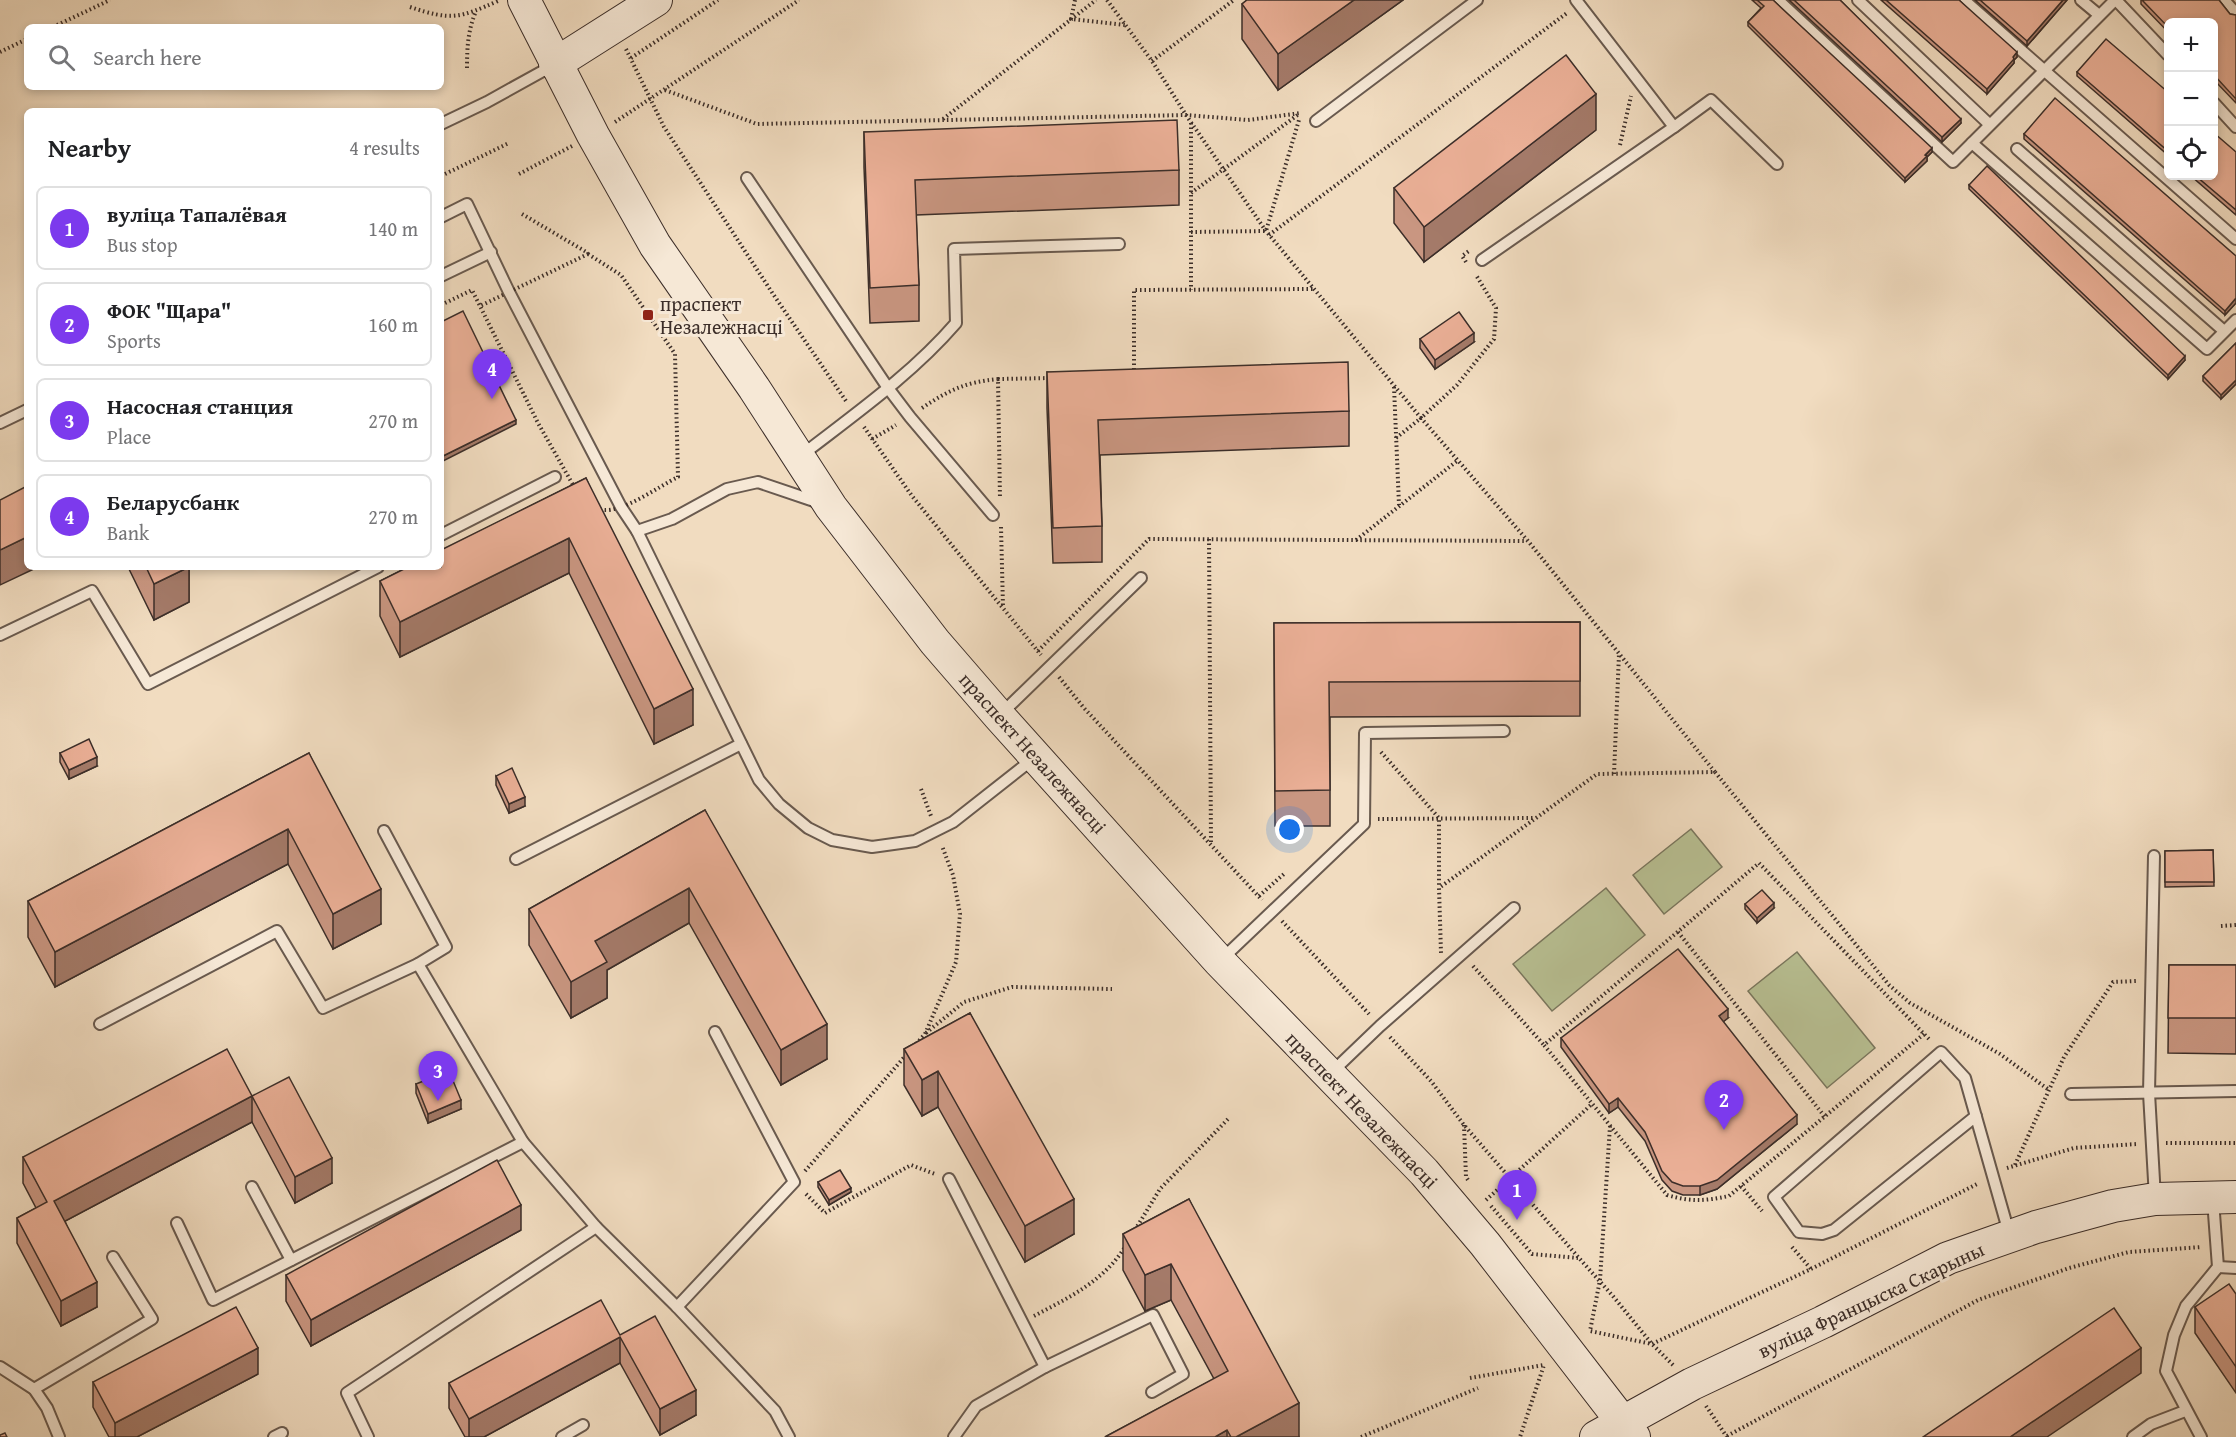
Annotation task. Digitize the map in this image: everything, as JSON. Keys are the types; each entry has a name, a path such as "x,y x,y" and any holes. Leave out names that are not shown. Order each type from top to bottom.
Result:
{"main road":[{"name":"праспект Незалежнасці","path":"524,0 555,64 655,245 831,507 935,642 1219,961 1424,1172 1455,1208 1629,1430"},
{"path":"555,64 656,0"},
{"name":"вуліца Францыска Скарыны","path":"1596,1437 1629,1430 1692,1384 1823,1322 1948,1258 2010,1236 2114,1206 2155,1199 2225,1197"}],"lane":[{"path":"1316,121 1477,0"},
{"path":"1576,0 1674,127"},
{"path":"1778,0 1953,162 2043,70 2116,0 2164,50"},
{"path":"1858,0 1989,124"},
{"path":"1964,0 2236,239"},
{"path":"2081,0 2099,15"},
{"path":"2224,0 2236,13"},
{"path":"444,123 487,102 555,64"},
{"path":"1482,260 1711,100 1777,164"},
{"path":"2218,107 2236,127"},
{"path":"1972,143 2207,349 2236,320"},
{"path":"2017,149 2224,331"},
{"path":"747,178 888,388 910,417 997,515"},
{"path":"444,216 467,204 509,292 621,507 637,531 759,780 779,804 808,828 832,840 872,847 915,841 953,822 1036,757"},
{"path":"799,457 888,388 934,348 956,323 954,249 1119,244"},
{"path":"444,275 490,252"},
{"path":"0,423 24,411"},
{"path":"444,533 555,477"},
{"path":"637,531 672,519 727,489 758,482 831,507"},
{"path":"0,635 92,591 148,684 372,570"},
{"path":"999,716 1141,578"},
{"path":"1219,961 1365,824 1365,733 1504,731"},
{"path":"516,859 741,744"},
{"path":"100,1024 277,931 323,1008 418,964 446,947 384,831"},
{"path":"2154,856 2149,1093 2155,1199"},
{"path":"1330,1075 1380,1026 1514,908"},
{"path":"418,964 523,1142 596,1227 677,1307 775,1411 789,1437"},
{"path":"677,1307 794,1182 715,1032"},
{"path":"1976,1116 1834,1230 1822,1234 1799,1232 1774,1197 1941,1052 1965,1077 2010,1236"},
{"path":"2072,1094 2236,1091"},
{"path":"177,1223 213,1300 523,1142"},
{"path":"949,1179 1045,1367"},
{"path":"252,1187 291,1260"},
{"path":"2201,1437 2185,1411 2166,1371 2174,1335 2187,1306 2218,1267 2217,1246 2225,1197"},
{"path":"368,1437 347,1393 596,1227"},
{"path":"34,1389 152,1319 113,1257"},
{"path":"2218,1267 2236,1268"},
{"path":"954,1437 976,1406 1045,1367 1153,1315 1184,1374 1152,1392"},
{"path":"0,1367 34,1389 47,1408 59,1437"},
{"path":"2133,1437 2151,1424 2185,1411"},
{"path":"562,1437 584,1425"}],"path":[{"path":"59,24 110,0"},
{"path":"410,7 442,16 466,15 501,0"},
{"path":"631,58 718,0"},
{"path":"519,174 593,135 651,99 799,0"},
{"path":"1071,20 1075,0"},
{"path":"942,119 1096,0"},
{"path":"1107,0 1152,61 1191,123 1268,233 1457,461 1528,541 1889,985 1910,1003 2000,1054 2049,1090"},
{"path":"1152,61 1234,0"},
{"path":"467,68 467,42 470,24 476,10"},
{"path":"1191,232 1268,233 1570,11"},
{"path":"1071,20 1125,25"},
{"path":"615,27 676,147 772,294 912,496 1084,708 1431,1081 1464,1125 1600,1280 1652,1344 1692,1384 1727,1437 1978,1300 2069,1268 2129,1252 2217,1246"},
{"path":"0,52 24,40"},
{"path":"665,90 758,124 1186,115 1248,120 1301,112 1268,233"},
{"path":"1620,146 1632,93"},
{"path":"1191,123 1191,290"},
{"path":"444,175 509,143"},
{"path":"444,304 472,290 538,423 581,499 592,507 603,510 621,507 678,477 675,354 621,275 522,214"},
{"path":"1468,265 1462,256 1471,249"},
{"path":"480,306 588,254"},
{"path":"1396,438 1457,385 1494,339 1496,308 1475,274"},
{"path":"1134,377 1134,290 1314,289"},
{"path":"872,439 910,417 941,395 972,381 1055,378"},
{"path":"998,379 1000,504"},
{"path":"1394,386 1399,505"},
{"path":"1355,540 1457,461"},
{"path":"997,515 1003,607"},
{"path":"1038,651 1149,539 1528,541"},
{"path":"1209,539 1211,844"},
{"path":"1614,774 1619,653"},
{"path":"1365,733 1439,818 1441,958"},
{"path":"1439,888 1597,774 1715,772"},
{"path":"921,789 953,875 960,914 956,962 925,1034"},
{"path":"1365,819 1537,818"},
{"path":"1544,1045 1759,863 1941,1052"},
{"path":"1259,896 1286,873"},
{"path":"2221,926 2236,925"},
{"path":"1678,932 1825,1117"},
{"path":"1466,972 1474,965 1544,1045 1667,1195 1689,1201 1708,1201 1729,1196 1924,1034"},
{"path":"2015,1165 2064,1057 2113,982 2152,980"},
{"path":"949,1179 911,1165 825,1213 794,1182 925,1034 964,1002 1012,987 1112,989"},
{"path":"1390,1037 1398,1030"},
{"path":"1486,1200 1593,1104"},
{"path":"1022,1322 1088,1286 1119,1257 1160,1189 1230,1117"},
{"path":"1464,1125 1466,1177 1472,1185"},
{"path":"1610,1125 1600,1280 1590,1331 1652,1344 1811,1269 2015,1165 2074,1148 2151,1143 2236,1143"},
{"path":"1479,1192 1532,1254 1579,1258"},
{"path":"1470,1377 1544,1365 1520,1437"},
{"path":"1361,1437 1478,1388"}],"green space":[{"path":"1691,829 1722,867 1664,914 1633,875"},
{"path":"1606,888 1645,935 1552,1011 1513,964"},
{"path":"1797,952 1875,1048 1827,1088 1748,991"}],"building":[{"path":"1247,0 1354,0 1278,54 1242,4"},
{"path":"1757,0 1773,0 1932,148 1905,178 1748,22 1764,6"},
{"path":"1794,0 1840,0 1961,119 1942,137"},
{"path":"1886,0 1959,0 2017,52 2014,59 1987,89"},
{"path":"1980,0 2063,0 2027,41"},
{"path":"2142,0 2219,0 2230,14 2236,15 2236,99 2218,79 2218,18 2164,18 2164,23"},
{"path":"2106,39 2164,89 2164,148 2077,72"},
{"path":"1566,55 1596,94 1424,227 1394,188"},
{"path":"2055,98 2236,256 2236,298 2225,311 2024,134"},
{"path":"1177,120 1179,170 915,180 919,285 870,288 864,132"},
{"path":"2218,136 2236,152 2236,210 2201,180 2218,180"},
{"path":"1987,166 2185,356 2168,375 1969,185"},
{"path":"463,311 516,420 444,456 444,320"},
{"path":"1459,312 1474,333 1435,360 1420,339"},
{"path":"2236,343 2236,380 2221,395 2203,376"},
{"path":"1348,362 1349,411 1098,420 1102,526 1053,528 1047,372"},
{"path":"586,478 693,689 654,709 569,538 400,622 380,581 402,570 444,570 444,549"},
{"path":"24,488 24,538 0,550 0,500"},
{"path":"147,570 183,570 154,584"},
{"path":"1580,622 1580,681 1329,682 1330,790 1275,791 1274,623"},
{"path":"89,739 97,757 69,770 60,753"},
{"path":"309,753 381,889 333,914 288,829 55,952 28,901"},
{"path":"512,768 525,797 509,804 496,776"},
{"path":"705,810 827,1024 781,1050 689,888 595,941 607,962 571,982 529,909"},
{"path":"2213,850 2214,882 2165,882 2165,851"},
{"path":"1762,890 1774,903 1757,918 1745,904"},
{"path":"1678,949 1728,1009 1719,1016 1797,1115 1717,1180 1700,1186 1683,1186 1672,1182 1662,1171 1645,1132 1618,1098 1609,1104 1561,1038"},
{"path":"2169,965 2236,965 2236,1018 2168,1018"},
{"path":"970,1013 1074,1199 1025,1226 938,1071 922,1080 904,1049"},
{"path":"227,1049 252,1096 54,1201 97,1282 61,1301 17,1218 47,1202 23,1157"},
{"path":"449,1071 461,1100 428,1114 416,1084"},
{"path":"289,1077 332,1158 295,1177 252,1096"},
{"path":"497,1160 521,1205 311,1320 286,1275"},
{"path":"840,1170 851,1188 829,1200 818,1182"},
{"path":"1189,1199 1299,1403 1236,1437 1231,1437 1227,1430 1215,1437 1105,1437 1228,1371 1171,1264 1145,1275 1123,1234"},
{"path":"2229,1284 2236,1294 2236,1367 2195,1307"},
{"path":"601,1300 620,1335 655,1316 696,1390 660,1409 620,1337 469,1419 449,1383"},
{"path":"236,1307 258,1348 115,1423 93,1382"},
{"path":"2114,1308 2141,1348 2010,1437 1923,1437"}],"place":[{"name":"праспект Незалежнасці","path":"648,315"},
{"name":"Беларусбанк","path":"492,399"},
{"name":"Насосная станция","path":"438,1101"},
{"name":"ФОК \"Щара\"","path":"1724,1130"},
{"name":"вуліца Тапалёвая","path":"1517,1220"}]}
